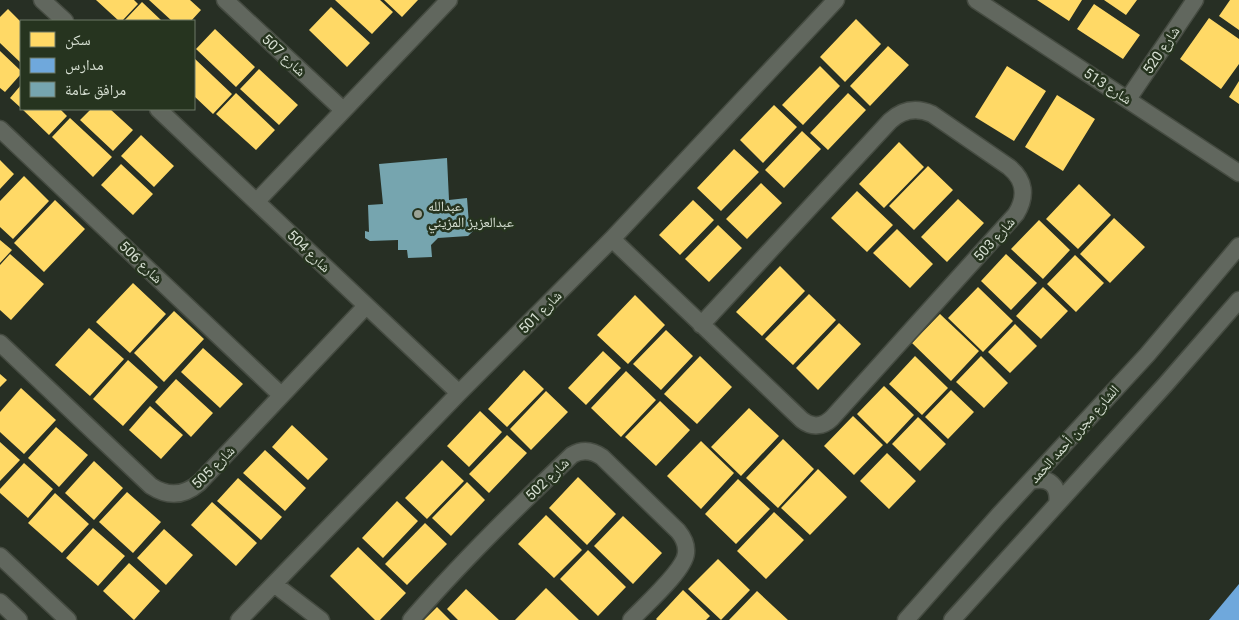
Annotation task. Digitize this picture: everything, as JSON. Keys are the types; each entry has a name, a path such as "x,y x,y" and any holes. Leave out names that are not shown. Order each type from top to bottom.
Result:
{"street":[{"path":"42,0 64,20"},
{"name":"شارع 507","path":"226,0 343,110"},
{"path":"257,201 449,0"},
{"name":"شارع 501","path":"239,620 612,239 836,0"},
{"name":"شارع 513","path":"976,0 1239,173"},
{"name":"شارع 520","path":"1128,99 1195,0"},
{"name":"شارع 504","path":"159,110 460,393"},
{"name":"شارع 503","path":"612,239 701,325 802,420 810,425 822,425 832,418 1016,214 1024,198 1020,180 1015,172 932,114 918,110 903,112 890,121 701,325"},
{"name":"شارع 506","path":"0,128 281,395"},
{"name":"الشارع مجرن أحمد الحمد","path":"906,620 1147,354 1239,246"},
{"path":"952,620 1159,392 1239,300"},
{"name":"شارع 505","path":"0,343 151,486 167,494 176,494 193,488 366,306"},
{"name":"شارع 502","path":"411,620 470,555 527,498 572,455 577,452 587,451 602,457 678,531 686,544 687,552 682,566 631,620"},
{"path":"1031,480 1046,479 1052,483 1057,489 1057,504"},
{"path":"0,556 68,620"},
{"path":"274,584 321,620"},
{"path":"0,602 19,620"}],"building: سكن":[{"path":"96,0 134,0 138,4 123,20 118,20"},
{"path":"149,0 190,0 201,10 192,20 171,20"},
{"path":"335,0 380,0 393,12 372,34"},
{"path":"384,0 418,0 402,17"},
{"path":"1037,0 1082,0 1069,21"},
{"path":"1104,0 1137,0 1126,15"},
{"path":"1230,0 1239,0 1239,30 1219,16"},
{"path":"142,2 161,20 125,20"},
{"path":"1094,4 1140,35 1123,59 1077,29"},
{"path":"331,7 370,43 347,67 309,30"},
{"path":"8,9 20,21 20,62 0,43 0,17"},
{"path":"1209,18 1239,39 1239,64 1221,89 1180,59"},
{"path":"856,19 881,44 845,82 820,57"},
{"path":"215,29 255,67 236,87 196,49"},
{"path":"888,46 909,65 870,106 850,86"},
{"path":"0,51 20,70 20,75 5,92 0,88"},
{"path":"195,59 232,94 213,114 195,97"},
{"path":"820,66 840,86 803,125 782,105"},
{"path":"1007,66 1046,91 1014,141 975,117"},
{"path":"259,69 298,105 279,125 240,89"},
{"path":"1239,81 1239,104 1229,97"},
{"path":"20,86 20,107 10,98"},
{"path":"236,93 275,130 256,150 216,114"},
{"path":"848,93 866,110 828,150 810,133"},
{"path":"1057,95 1095,119 1063,171 1025,147"},
{"path":"774,105 797,127 763,163 740,140"},
{"path":"23,110 61,110 67,116 49,135"},
{"path":"90,110 111,110 133,130 113,151 80,120"},
{"path":"70,118 112,157 93,177 52,137"},
{"path":"802,131 821,149 784,188 765,170"},
{"path":"141,135 174,166 154,187 121,156"},
{"path":"899,142 924,167 884,208 859,184"},
{"path":"734,149 759,172 721,211 697,188"},
{"path":"0,160 14,174 0,189"},
{"path":"121,164 153,194 133,215 101,185"},
{"path":"928,166 953,190 914,230 889,206"},
{"path":"24,176 49,201 13,239 0,227 0,201"},
{"path":"761,183 782,203 747,239 726,219"},
{"path":"1079,184 1111,215 1078,249 1046,219"},
{"path":"857,191 893,225 867,252 831,218"},
{"path":"958,199 984,223 947,262 921,237"},
{"path":"55,200 85,229 44,272 14,243"},
{"path":"693,200 714,220 680,255 659,235"},
{"path":"1114,218 1145,247 1110,283 1080,254"},
{"path":"1039,220 1070,250 1043,279 1011,249"},
{"path":"718,225 742,248 709,282 685,259"},
{"path":"897,229 933,264 910,288 873,253"},
{"path":"0,240 12,250 0,263"},
{"path":"10,254 44,284 11,320 0,310 0,265"},
{"path":"1006,254 1037,283 1011,310 981,281"},
{"path":"1075,255 1104,283 1076,312 1047,284"},
{"path":"780,266 805,291 762,336 736,312"},
{"path":"133,283 166,314 130,353 96,322"},
{"path":"978,287 1013,321 983,352 948,318"},
{"path":"1043,287 1068,311 1041,339 1016,316"},
{"path":"809,294 836,320 793,365 765,339"},
{"path":"635,295 665,325 628,364 597,335"},
{"path":"174,311 204,339 164,382 134,353"},
{"path":"940,314 979,351 951,381 912,343"},
{"path":"839,323 861,344 818,390 796,368"},
{"path":"1015,324 1037,346 1010,373 988,352"},
{"path":"89,328 124,359 90,396 55,365"},
{"path":"666,330 693,356 661,390 633,364"},
{"path":"203,348 243,384 220,408 181,372"},
{"path":"603,351 621,368 586,405 568,388"},
{"path":"700,356 732,387 697,424 664,394"},
{"path":"915,356 948,388 922,415 889,384"},
{"path":"981,356 1008,383 984,408 956,382"},
{"path":"128,360 158,387 123,426 93,399"},
{"path":"524,370 544,389 507,427 488,409"},
{"path":"626,371 656,400 621,437 591,408"},
{"path":"0,374 7,380 0,387"},
{"path":"176,379 213,413 191,437 155,402"},
{"path":"884,386 914,415 887,444 857,414"},
{"path":"21,388 56,420 24,454 0,432 0,412"},
{"path":"951,390 974,412 948,439 925,417"},
{"path":"546,391 568,412 531,450 510,429"},
{"path":"660,401 690,430 656,466 625,437"},
{"path":"150,406 183,435 161,459 129,430"},
{"path":"749,408 779,436 741,476 711,447"},
{"path":"480,411 502,432 469,467 447,446"},
{"path":"853,416 883,445 854,475 824,446"},
{"path":"918,417 946,444 920,471 892,444"},
{"path":"292,425 328,459 308,480 272,447"},
{"path":"56,427 88,455 59,487 28,458"},
{"path":"507,435 527,453 489,493 469,474"},
{"path":"783,439 814,469 778,508 746,478"},
{"path":"701,441 734,473 701,509 667,476"},
{"path":"0,442 20,460 0,481"},
{"path":"265,450 306,488 285,511 243,473"},
{"path":"887,453 916,481 889,509 860,481"},
{"path":"442,460 464,481 427,519 405,498"},
{"path":"94,461 123,488 94,520 65,493"},
{"path":"24,463 53,489 28,518 0,493 0,489"},
{"path":"818,469 847,497 810,535 781,508"},
{"path":"578,477 616,514 587,545 549,508"},
{"path":"238,478 282,517 261,540 217,501"},
{"path":"738,479 770,509 736,544 705,514"},
{"path":"467,482 485,500 451,536 432,518"},
{"path":"127,492 161,522 133,553 99,522"},
{"path":"55,493 89,524 62,553 28,523"},
{"path":"397,501 418,521 383,558 362,538"},
{"path":"212,502 257,543 236,566 191,525"},
{"path":"774,512 804,540 766,579 737,551"},
{"path":"546,515 582,550 554,578 518,544"},
{"path":"623,516 662,553 633,584 594,546"},
{"path":"425,523 447,544 407,585 385,564"},
{"path":"93,528 125,556 98,586 66,558"},
{"path":"164,529 193,555 166,585 137,558"},
{"path":"358,547 406,593 380,620 375,620 330,576"},
{"path":"588,550 626,587 598,616 560,579"},
{"path":"718,559 750,590 721,620 688,589"},
{"path":"129,563 160,591 134,620 103,591"},
{"path":"546,588 579,620 515,620"},
{"path":"466,589 499,620 458,620 447,609"},
{"path":"683,590 710,616 706,620 657,620 656,619"},
{"path":"757,591 788,620 729,620"},
{"path":"437,607 450,620 424,620"}],"building: مدارس":[{"path":"1239,584 1239,620 1209,620"}],"building: مرافق عامة":[{"name":"عبدالله عبدالعزيز المزيني","path":"447,158 449,200 467,198 469,224 473,224 473,231 468,236 438,238 431,245 432,257 408,258 407,250 398,250 398,240 370,241 365,238 365,231 369,232 368,205 383,204 379,164"}],"place":[{"name":"عبدالله عبدالعزيز المزيني","path":"418,214"}]}
